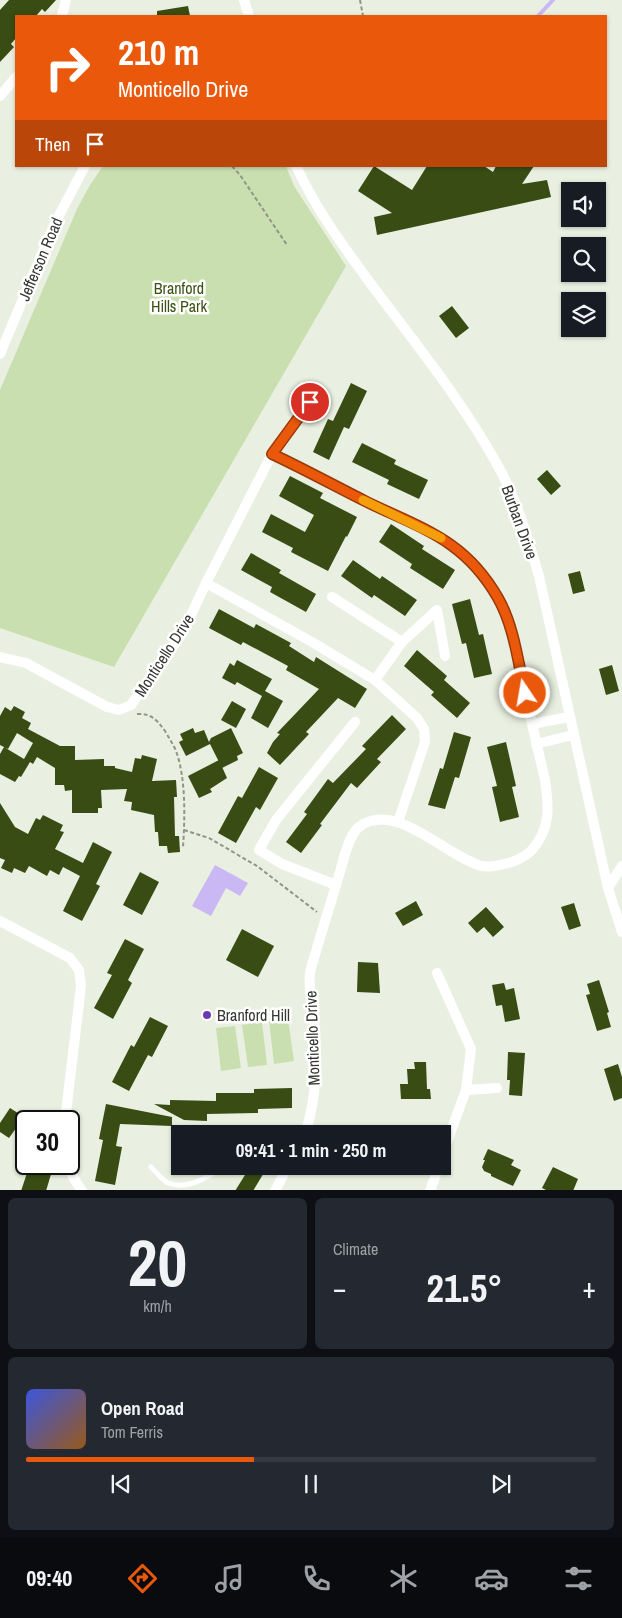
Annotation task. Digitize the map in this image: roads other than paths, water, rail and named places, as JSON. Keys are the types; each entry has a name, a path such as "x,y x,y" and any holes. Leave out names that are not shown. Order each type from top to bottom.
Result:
{"street":[{"path":"62,15 66,0"},
{"path":"244,0 249,15"},
{"path":"0,96 15,78"},
{"name":"Jefferson Road","path":"0,354 54,225 84,167"},
{"name":"Burban Drive","path":"297,167 321,215 454,396 499,468 528,537 539,576 608,888 622,932"},
{"name":"Monticello Drive","path":"0,658 26,663 107,707 120,710 131,705 183,632 272,454 310,402"},
{"name":"Monticello Drive","path":"272,454 437,535 458,549 472,562 499,600 509,624 545,780 549,806 544,831 536,845 525,857 511,863 494,866 483,866 470,862 398,822 377,819 357,828 348,848 325,917 310,972 317,1074 312,1113 308,1125"},
{"path":"206,583 312,642 375,680 417,718 424,729 425,742 398,822"},
{"path":"332,598 402,642"},
{"path":"375,680 402,642 437,610 445,656"},
{"path":"532,724 569,717"},
{"path":"336,884 282,864 259,850 276,820 355,722"},
{"path":"536,744 573,734"},
{"path":"608,888 622,866"},
{"path":"0,920 70,958 79,970 81,986 66,1110"},
{"path":"437,974 471,1049 466,1090 451,1131"},
{"path":"466,1090 497,1088"},
{"path":"72,1175 82,1190"},
{"path":"275,1190 283,1175"},
{"path":"432,1190 436,1175"}],"lane":[{"path":"151,1167 169,1183 180,1186 192,1186 211,1175"}],"waterway":[{"path":"539,15 553,0"}],"place":[{"name":"Branford Hill","path":"207,1015"}],"park label":[{"name":"Branford Hills Park","path":"179,297"}]}
